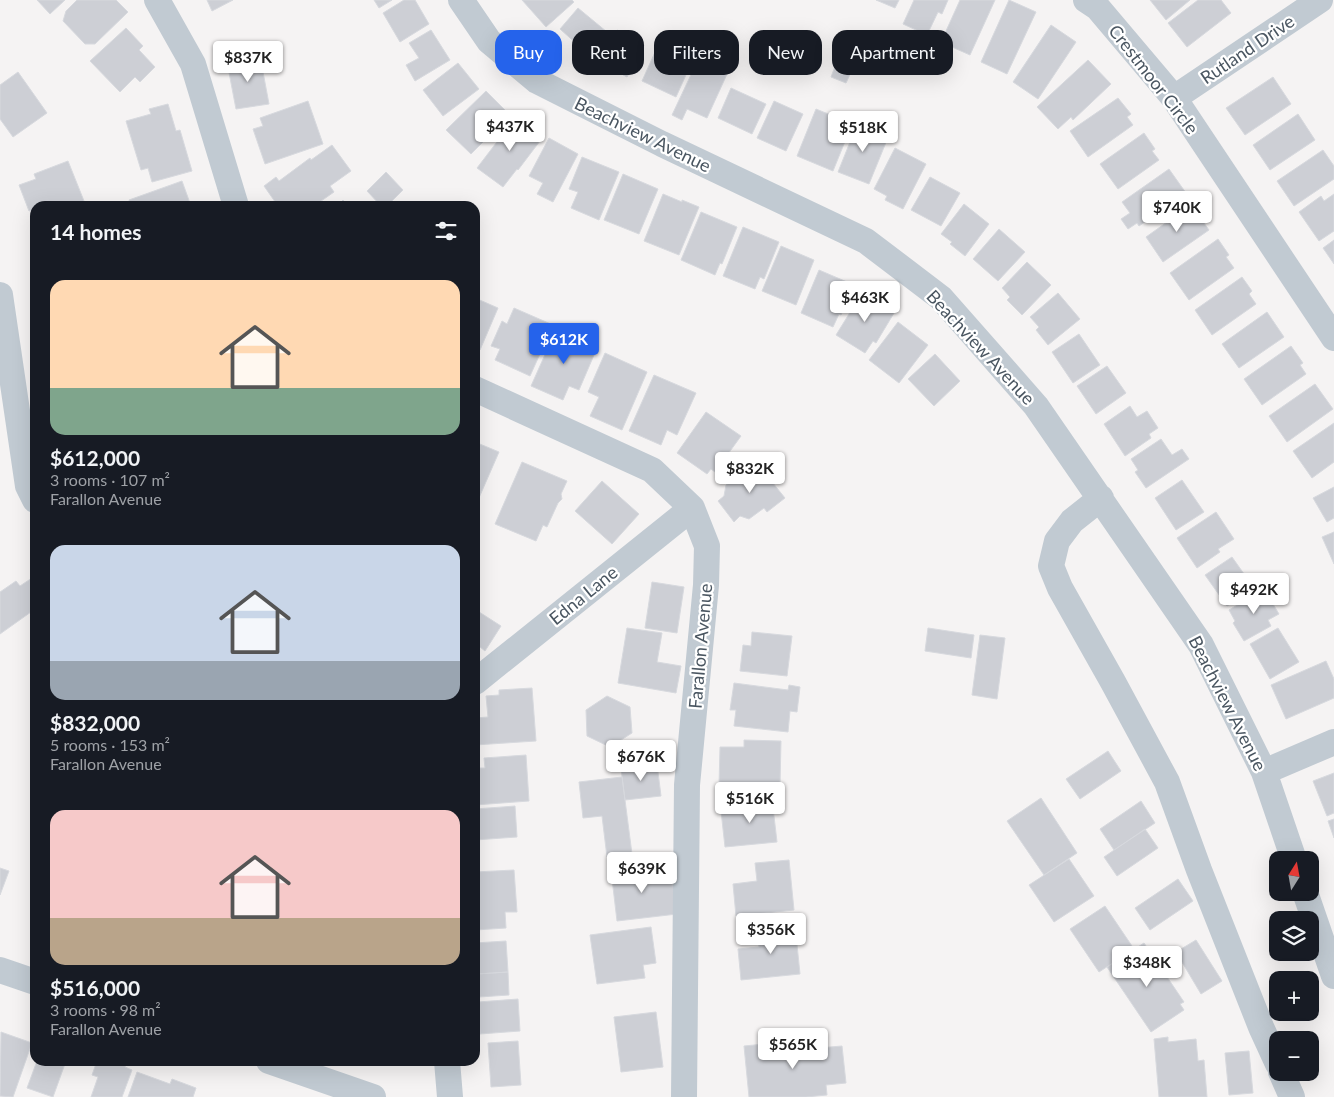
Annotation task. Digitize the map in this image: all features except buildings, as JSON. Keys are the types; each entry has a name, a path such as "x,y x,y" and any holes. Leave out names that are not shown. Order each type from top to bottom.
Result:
{"street":[{"path":"157,0 193,64 234,201"},
{"name":"Beachview Avenue","path":"461,0 489,41 538,81 662,144 866,241 941,298 1036,406 1202,645 1264,772 1291,851"},
{"name":"Crestmoor Circle","path":"1086,0 1098,8 1174,98 1334,338"},
{"name":"Rutland Drive","path":"1174,98 1320,0"},
{"path":"0,295 30,490"},
{"name":"Farallon Avenue","path":"480,392 652,470 692,508 707,546 706,585 687,785 684,1097"},
{"path":"1100,498 1072,521 1057,541 1051,566 1060,588 1167,782 1206,889 1269,1044"},
{"name":"Edna Lane","path":"480,678 692,508"},
{"path":"1264,772 1334,742"},
{"path":"1308,901 1334,976"},
{"path":"0,970 30,980"},
{"path":"283,1066 373,1097"},
{"path":"447,1066 450,1097"},
{"path":"1286,1081 1292,1097"}]}
